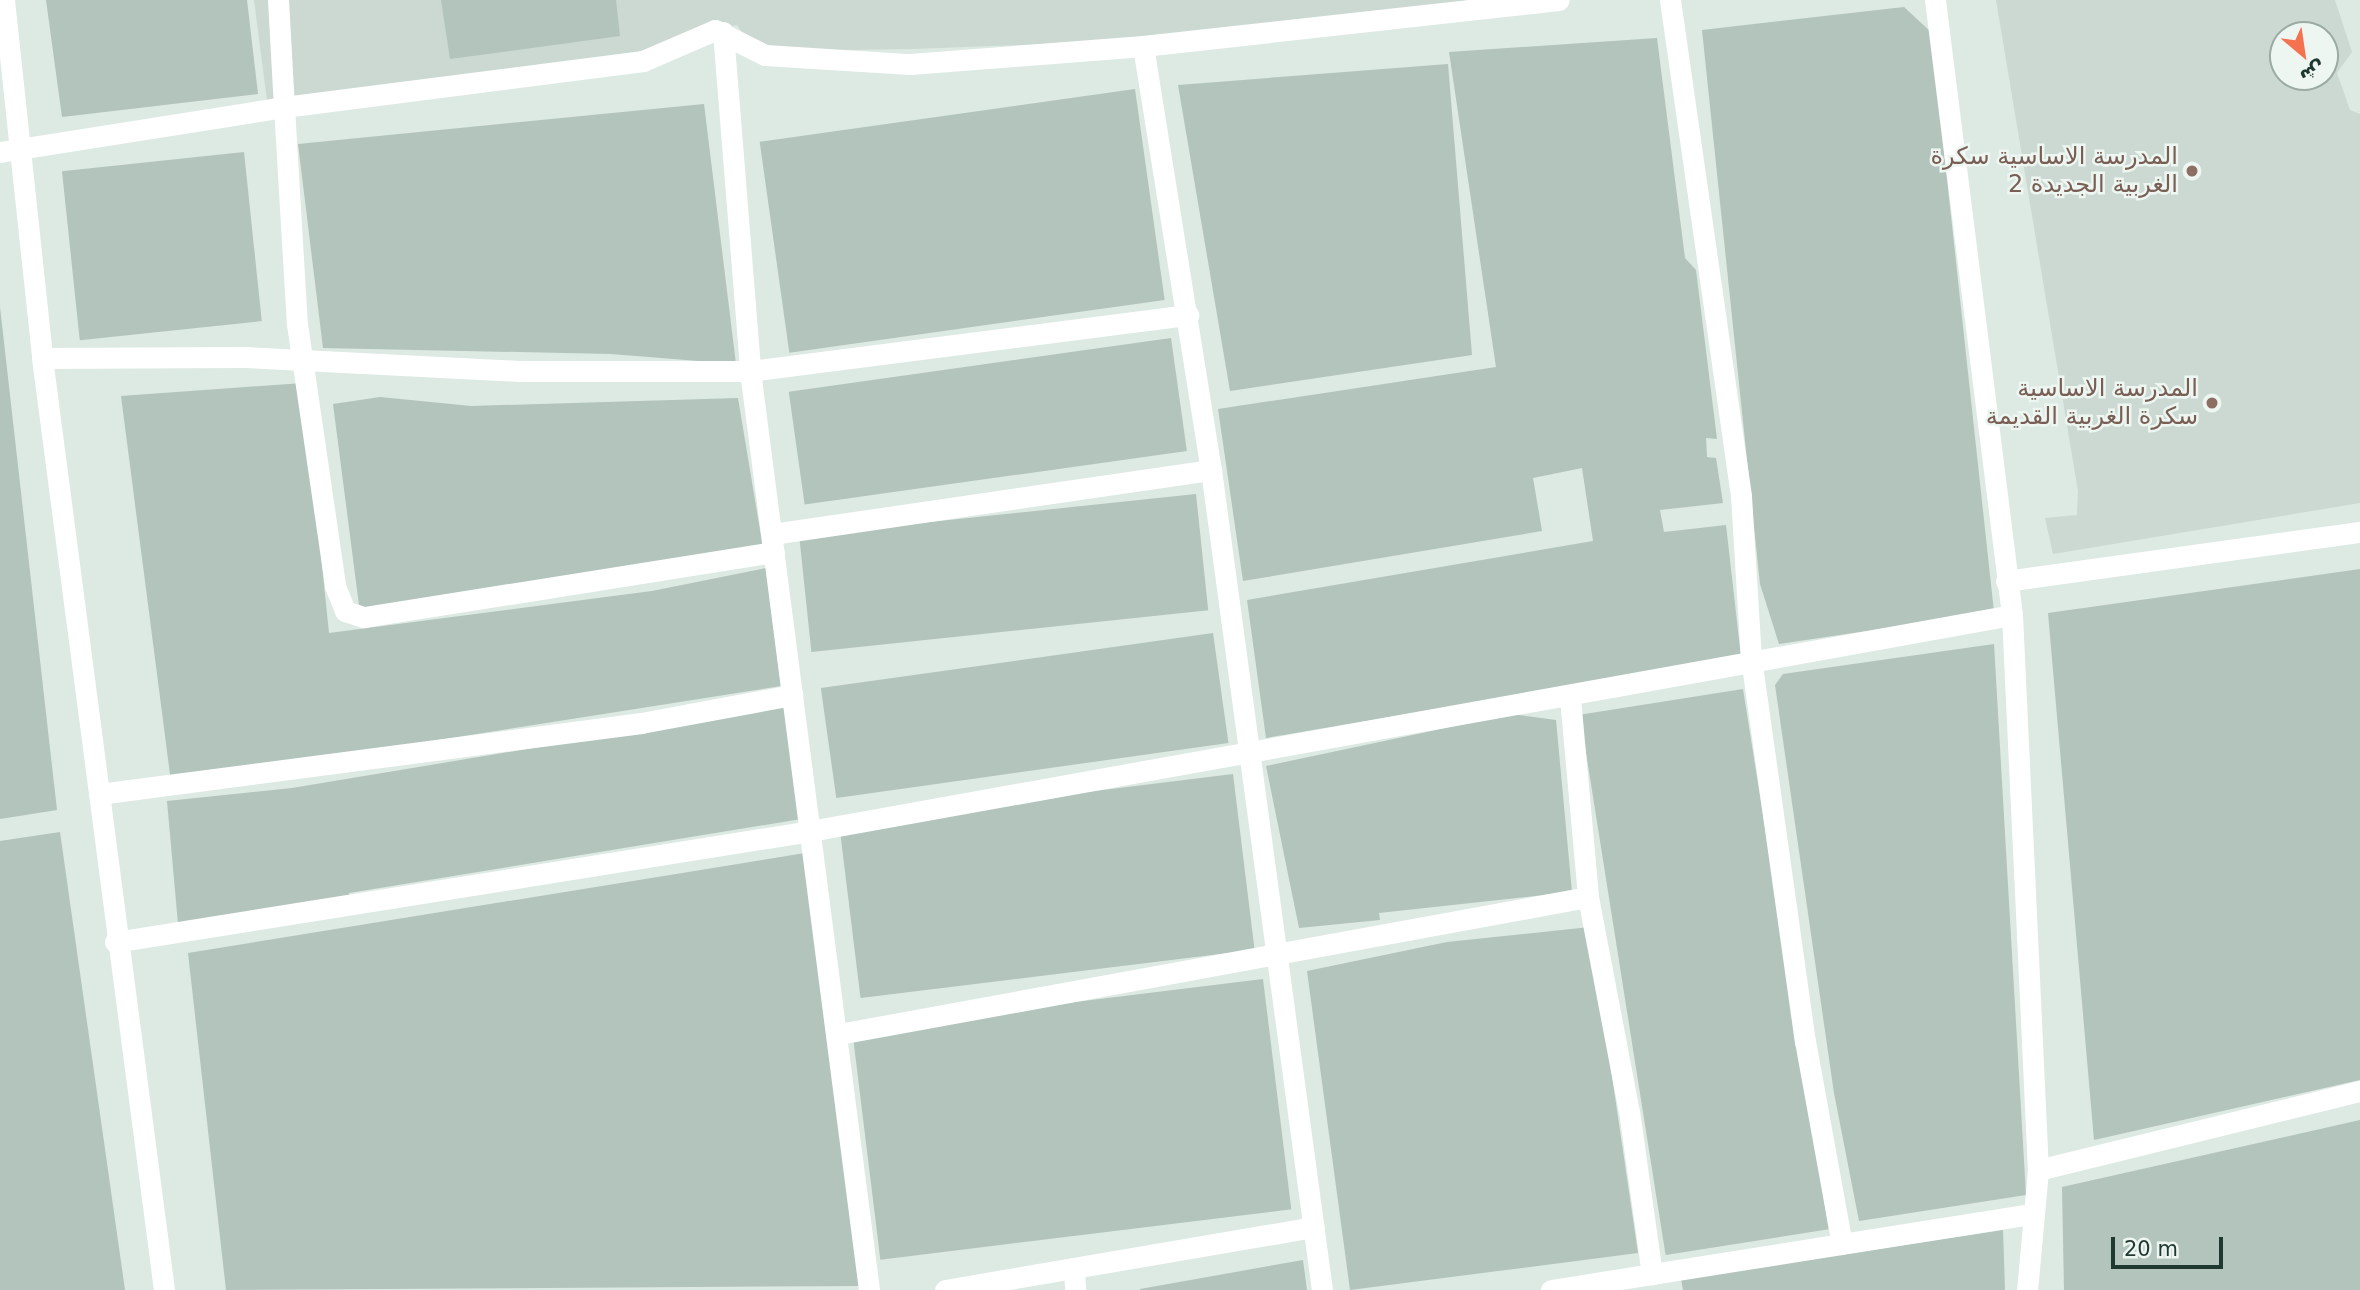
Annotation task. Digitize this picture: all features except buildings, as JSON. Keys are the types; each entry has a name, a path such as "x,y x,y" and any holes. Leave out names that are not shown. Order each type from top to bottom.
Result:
{"street":[{"path":"4,0 42,358 99,794 115,942 164,1290"},
{"path":"278,0 302,360 335,586 348,614 364,617 773,543 1211,470"},
{"path":"0,152 284,107 643,61 694,37 723,32 765,55 910,64 1143,46 1559,0"},
{"path":"1670,0 1741,496 1751,658 1805,1041 1842,1244"},
{"path":"1935,0 2012,615 2038,1170 2030,1214 2027,1290"},
{"path":"723,32 750,371 839,1034 869,1290"},
{"path":"1143,46 1211,470 1248,754 1279,956 1322,1290"},
{"path":"42,358 302,360 519,371 750,371 1188,315"},
{"path":"2006,581 2360,532"},
{"path":"115,942 810,831 1570,698 1751,658 2012,615"},
{"path":"99,794 640,723 792,695"},
{"path":"1570,698 1588,897 1629,1111 1652,1274"},
{"path":"839,1034 1279,956 1588,897"},
{"path":"2038,1170 2360,1091"},
{"path":"1551,1290 2030,1214"},
{"path":"945,1290 1314,1227"},
{"path":"1074,1268 1075,1290"}],"shaded area":[{"path":"254,0 1546,0 1152,40 914,49 754,51 737,25 700,32 692,52 268,108"},
{"path":"1996,0 2335,0 2352,52 2339,70 2339,21 2269,21 2269,91 2339,91 2339,79 2350,110 2360,114 2360,503 2053,554 2045,518 2077,515 2078,491"}],"place":[{"name":"المدرسة الاساسية سكرة الغربية الجديدة 2","path":"2192,171"},
{"name":"المدرسة الاساسية سكرة الغربية القديمة","path":"2212,403"}]}
